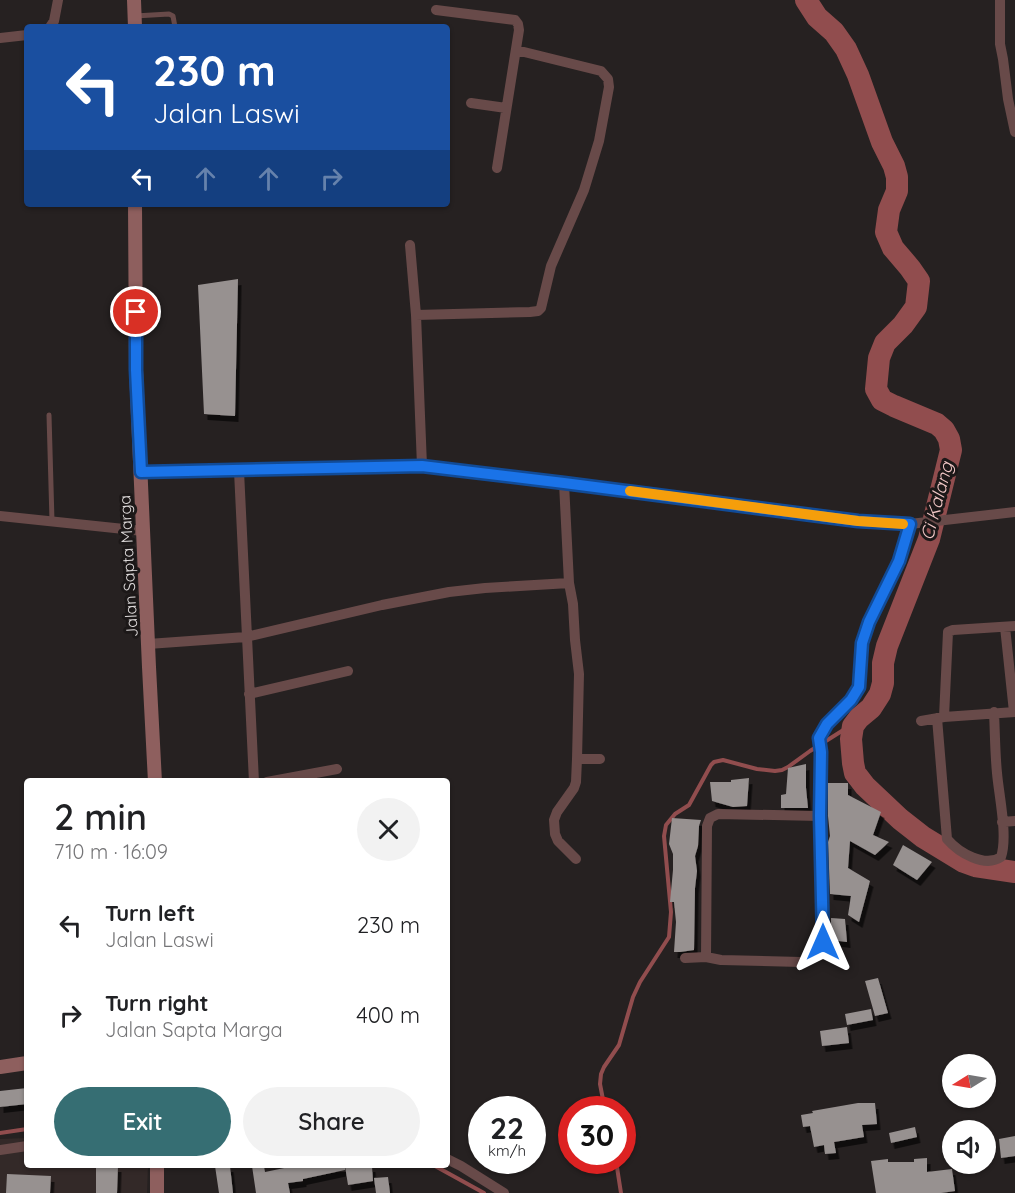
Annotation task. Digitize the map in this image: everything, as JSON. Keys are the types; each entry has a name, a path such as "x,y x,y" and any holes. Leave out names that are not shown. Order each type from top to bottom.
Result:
{"main road":[{"path":"134,0 135,21"},
{"name":"Jalan Sapta Marga","path":"135,207 136,370 155,778"},
{"path":"0,1067 24,1063"},
{"path":"157,1193 158,1168"}],"street":[{"path":"52,24 58,0"},
{"path":"1000,0 1000,44 1015,132"},
{"path":"436,10 515,20 519,27 497,168"},
{"path":"0,38 24,35"},
{"path":"416,315 530,312 541,308 551,266 584,190 596,151 608,98 609,82 601,71 516,50"},
{"path":"471,103 506,108"},
{"path":"410,245 416,315 422,466"},
{"path":"141,472 422,466 858,521 914,523 1015,512"},
{"path":"239,471 254,778"},
{"path":"564,483 569,584 579,674 577,759 574,788 554,820 558,841 576,859"},
{"path":"0,516 143,531"},
{"path":"685,958 801,962 817,954 824,936 819,738 827,724 851,700 859,687 862,643 869,622 899,561 914,523"},
{"path":"148,644 246,637 425,596 485,588 569,584"},
{"path":"921,721 941,718 994,712 1014,712 1010,626 948,632 941,718 947,839 967,854 983,861 995,861 1003,854 994,712"},
{"path":"249,694 348,671"},
{"path":"577,759 600,759"},
{"path":"289,778 338,769"},
{"path":"706,957 707,826 710,818 718,814 820,816"},
{"path":"1002,822 1015,820"},
{"path":"0,1150 24,1146"},
{"path":"450,1160 504,1193"}],"lane":[{"path":"135,21 169,15 173,16 174,24"},
{"path":"49,415 52,521"}],"shaded area":[{"path":"24,1138 24,1168 148,1168 147,1193 0,1193 0,1139"}],"building":[{"path":"238,279 235,416 204,414 198,285"},
{"path":"806,764 808,808 781,808 781,795 786,794 788,768"},
{"path":"749,778 747,806 733,807 712,801 710,782 731,782 731,780"},
{"path":"828,783 848,783 848,795 881,812 873,835 889,842 875,855 850,841 848,868 870,881 859,922 848,915 851,896 830,894"},
{"path":"672,818 701,820 695,856 697,871 694,950 680,952 674,952 676,922 674,902 670,902 673,854 669,844"},
{"path":"903,845 932,862 917,880 893,865"},
{"path":"831,918 845,919 847,942 831,940"},
{"path":"878,978 888,1013 875,1016 865,981"},
{"path":"871,1009 873,1020 847,1025 845,1014"},
{"path":"847,1027 849,1043 822,1046 820,1031"},
{"path":"24,1088 24,1104 0,1107 0,1091"},
{"path":"858,1103 875,1103 877,1124 862,1125 864,1137 834,1142 836,1153 825,1154 824,1145 814,1147 810,1126 803,1127 801,1115"},
{"path":"915,1127 917,1137 891,1143 889,1133"},
{"path":"1015,1136 1015,1156 1001,1158 999,1139"},
{"path":"927,1158 927,1172 942,1170 942,1174 953,1174 955,1191 876,1193 871,1161 888,1159 888,1162 914,1162 914,1159"},
{"path":"96,1168 118,1168 117,1193 96,1193"},
{"path":"215,1168 230,1168 233,1193 219,1193"},
{"path":"252,1168 264,1168 265,1172 284,1168 345,1168 345,1170 288,1183 290,1193 256,1193"},
{"path":"345,1168 372,1168 373,1181 348,1185"},
{"path":"7,1174 51,1176 50,1193 6,1193"},
{"path":"388,1177 390,1193 376,1193 374,1178"}],"waterway":[{"name":"Ci Kalang","path":"806,0 817,17 834,32 846,49 858,75 897,177 897,191 889,210 886,232 893,248 919,281 916,307 903,325 885,343 879,358 876,389 882,400 937,424 949,439 951,450 929,539 887,646 880,694 871,708 853,726 851,739 855,773 865,786 900,819 923,837 964,862 975,866 1015,872"},
{"path":"602,1096 601,1074 619,1045 633,997 669,937 671,912 664,836 666,825 675,814 689,805 714,762 723,760 757,769 782,770 853,726"},
{"path":"0,1133 24,1129"},
{"path":"439,1168 484,1193"},
{"path":"618,1174 621,1193"}],"slow traffic":[{"path":"630,491 858,521 903,524"}],"route":[{"path":"136,312 136,370 141,472 422,466 858,521 910,524 899,561 869,622 862,643 859,687 856,695 827,724 819,738 823,942"}]}
